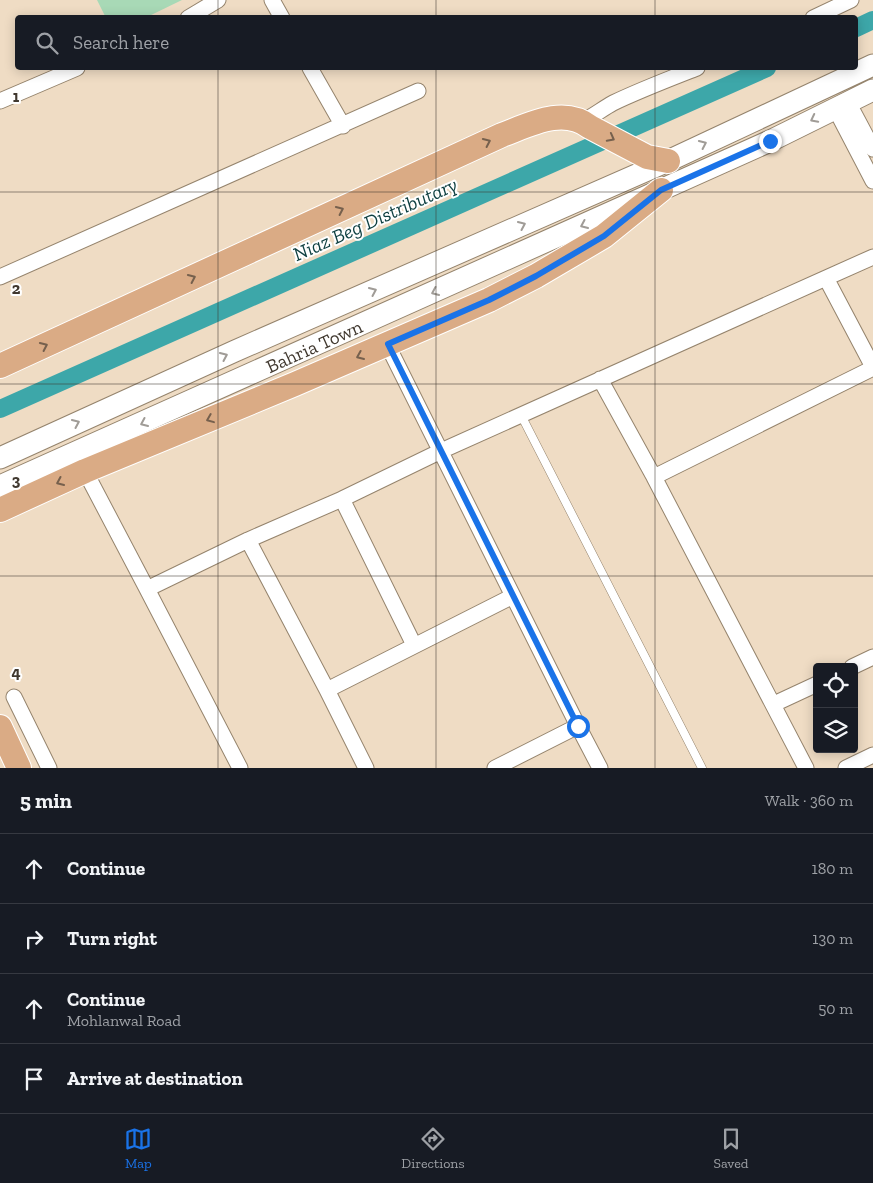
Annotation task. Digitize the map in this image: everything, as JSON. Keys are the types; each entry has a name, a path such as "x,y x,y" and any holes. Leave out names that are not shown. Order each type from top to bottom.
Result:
{"main road":[{"name":"Bahria Town","path":"0,458 235,351 668,161 873,65"},
{"name":"Bahria Town","path":"0,486 770,141 873,90"},
{"path":"0,366 502,135 535,122 558,117 573,118 647,157 668,161"},
{"path":"0,510 86,471 295,384 489,300 536,276 604,236 661,190"},
{"path":"0,727 19,768"}],"street":[{"path":"193,15 218,0"},
{"path":"272,0 280,15"},
{"path":"815,15 825,5 851,0"},
{"path":"0,101 72,70"},
{"path":"311,70 343,126"},
{"path":"586,124 601,110 612,104 692,70"},
{"path":"0,277 418,91"},
{"path":"842,105 873,149"},
{"path":"842,105 873,180"},
{"path":"147,589 441,451 873,257"},
{"path":"654,477 873,368 826,278"},
{"path":"388,344 600,768"},
{"path":"600,379 654,477 806,768"},
{"path":"86,471 240,768"},
{"path":"342,499 414,645"},
{"path":"248,540 328,690 366,768"},
{"path":"328,690 513,596"},
{"path":"858,664 873,657"},
{"path":"774,704 813,686"},
{"path":"14,698 49,768"},
{"path":"494,768 578,726"},
{"path":"846,768 873,755"}],"lane":[{"path":"521,415 702,768"}],"green space":[{"path":"97,0 182,0 151,15 104,15"}],"waterway":[{"name":"Niaz Beg Distributary","path":"858,27 873,20"},
{"name":"Niaz Beg Distributary","path":"0,409 763,70"}],"route":[{"path":"578,726 388,344 489,300 536,276 604,236 661,190 770,141"}]}
